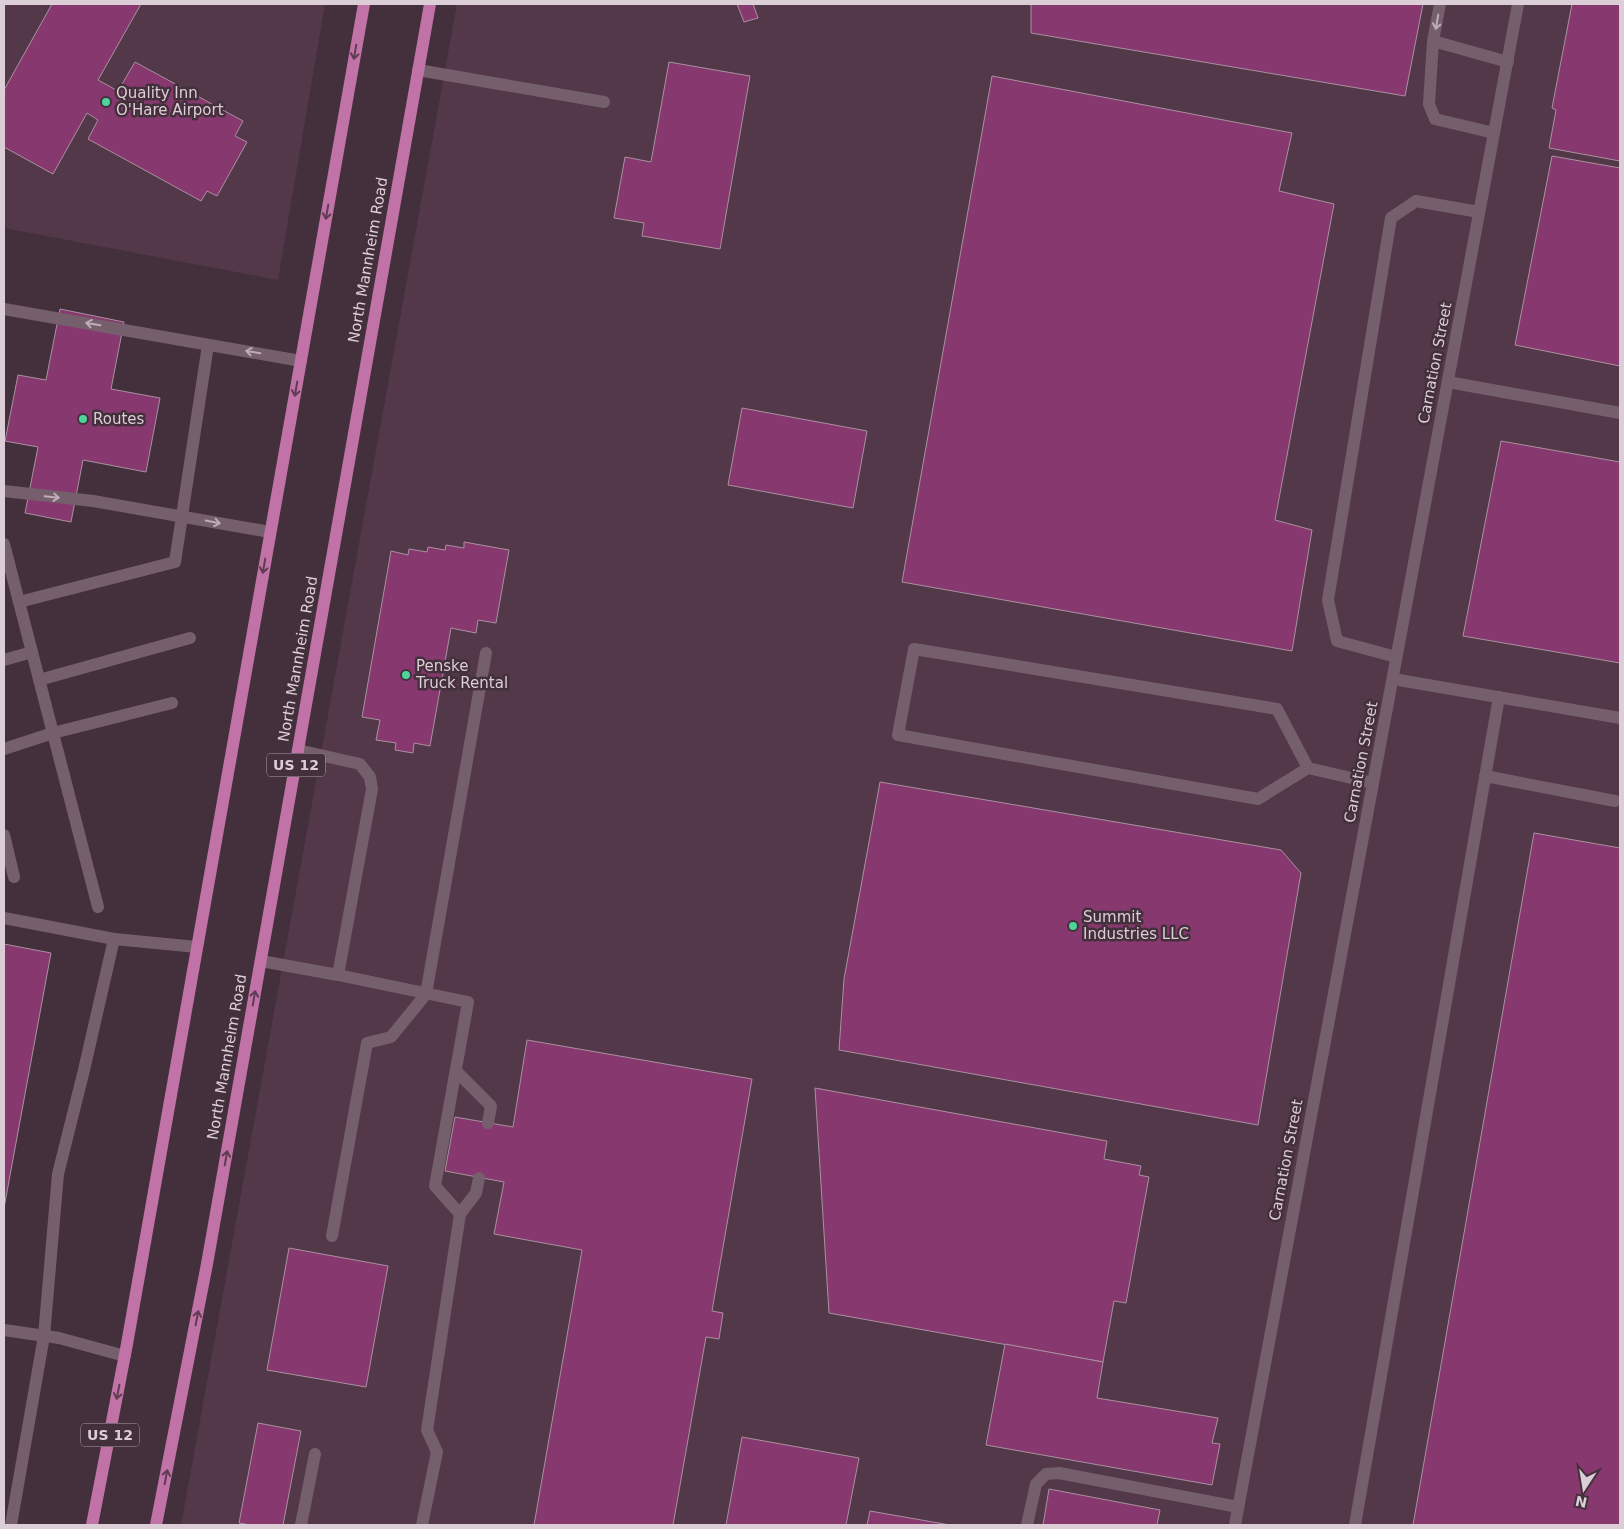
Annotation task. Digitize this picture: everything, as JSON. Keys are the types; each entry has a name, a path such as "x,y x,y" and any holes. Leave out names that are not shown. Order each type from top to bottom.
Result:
{"main road":[{"name":"US 12","path":"92,1525 125,1356 364,4"},
{"name":"North Mannheim Road","path":"156,1525 207,1264 430,4"}],"street":[{"path":"1440,4 1433,41 1429,104 1435,119 1494,133"},
{"name":"Carnation Street","path":"1235,1525 1518,4"},
{"path":"1433,41 1508,62"},
{"path":"418,70 604,102"},
{"path":"1396,657 1337,641 1328,600 1391,218 1416,201 1480,212"},
{"path":"4,309 301,361"},
{"path":"19,602 175,562 208,344"},
{"path":"1448,382 1620,412"},
{"path":"4,492 93,501 270,532"},
{"path":"4,544 98,907"},
{"path":"39,680 190,638"},
{"path":"1308,768 1277,709 914,649 898,735 1258,799 1308,768 1373,783"},
{"path":"4,660 32,652"},
{"path":"332,1236 367,1043 391,1037 426,994 486,653"},
{"path":"1393,678 1620,718"},
{"path":"1356,1525 1499,697"},
{"path":"4,749 53,733 172,703"},
{"path":"298,750 360,764 370,778 371,783 372,789 338,975"},
{"path":"1485,776 1615,801"},
{"path":"4,836 14,877"},
{"path":"4,918 114,939 197,948"},
{"path":"11,1525 44,1336 58,1174 114,939"},
{"path":"261,961 468,1002 435,1186 460,1214"},
{"path":"456,1071 491,1106 488,1122"},
{"path":"422,1525 436,1452 427,1430 460,1214 476,1194 479,1178"},
{"path":"4,1330 59,1338 125,1356"},
{"path":"301,1525 315,1454"},
{"path":"1028,1525 1036,1484 1046,1474 1059,1473 1238,1507"}],"shaded area":[{"path":"4,4 325,4 278,280 4,228"},
{"path":"457,4 1620,4 1620,1525 181,1525"}],"building":[{"name":"Quality Inn O'Hare Airport","path":"52,4 141,4 98,80 118,91 135,62 243,121 235,136 247,142 217,196 207,191 201,201 88,139 98,120 87,113 53,174 4,147 4,90"},
{"path":"737,4 753,4 758,18 744,22"},
{"path":"1031,4 1423,4 1405,96 1031,33"},
{"path":"1572,4 1620,4 1620,161 1549,148 1556,110 1552,108"},
{"path":"669,62 750,76 720,249 642,236 644,223 614,218 625,157 651,162"},
{"path":"992,76 1292,133 1279,191 1334,204 1275,520 1312,530 1292,651 902,582"},
{"path":"1552,156 1620,168 1620,366 1515,345"},
{"name":"Routes","path":"60,309 124,322 111,389 160,398 146,472 83,460 71,522 25,513 38,447 5,441 18,375 46,380"},
{"path":"742,408 867,431 853,508 728,485"},
{"path":"1501,441 1620,462 1620,663 1463,636"},
{"name":"Penske Truck Rental","path":"464,542 509,550 496,623 478,620 476,633 451,628 430,746 414,743 413,753 395,750 396,743 376,740 380,720 362,717 391,551 408,555 409,549 427,552 428,547 445,550 446,545 464,548"},
{"name":"Summit Industries LLC","path":"880,782 1281,850 1301,873 1258,1125 839,1050 844,979"},
{"path":"1534,833 1620,848 1620,1525 1413,1525"},
{"path":"4,944 51,953 4,1208"},
{"path":"527,1040 752,1079 712,1311 723,1313 719,1339 706,1337 673,1525 534,1525 582,1250 494,1234 504,1182 445,1171 455,1117 513,1127"},
{"path":"815,1088 1107,1141 1104,1159 1141,1166 1139,1175 1149,1177 1126,1303 1114,1301 1103,1362 829,1313"},
{"path":"289,1248 388,1266 366,1387 267,1370"},
{"path":"1005,1344 1103,1362 1097,1398 1218,1418 1212,1443 1220,1444 1212,1485 986,1445"},
{"path":"258,1423 301,1431 283,1525 239,1523"},
{"path":"742,1437 859,1458 846,1525 726,1525"},
{"path":"1049,1489 1160,1510 1157,1525 1043,1525"},
{"path":"870,1511 950,1525 867,1525"}],"place":[{"name":"Quality Inn O'Hare Airport","path":"106,102"},
{"name":"Routes","path":"83,419"},
{"name":"Penske Truck Rental","path":"406,675"},
{"name":"Summit Industries LLC","path":"1073,926"}]}
